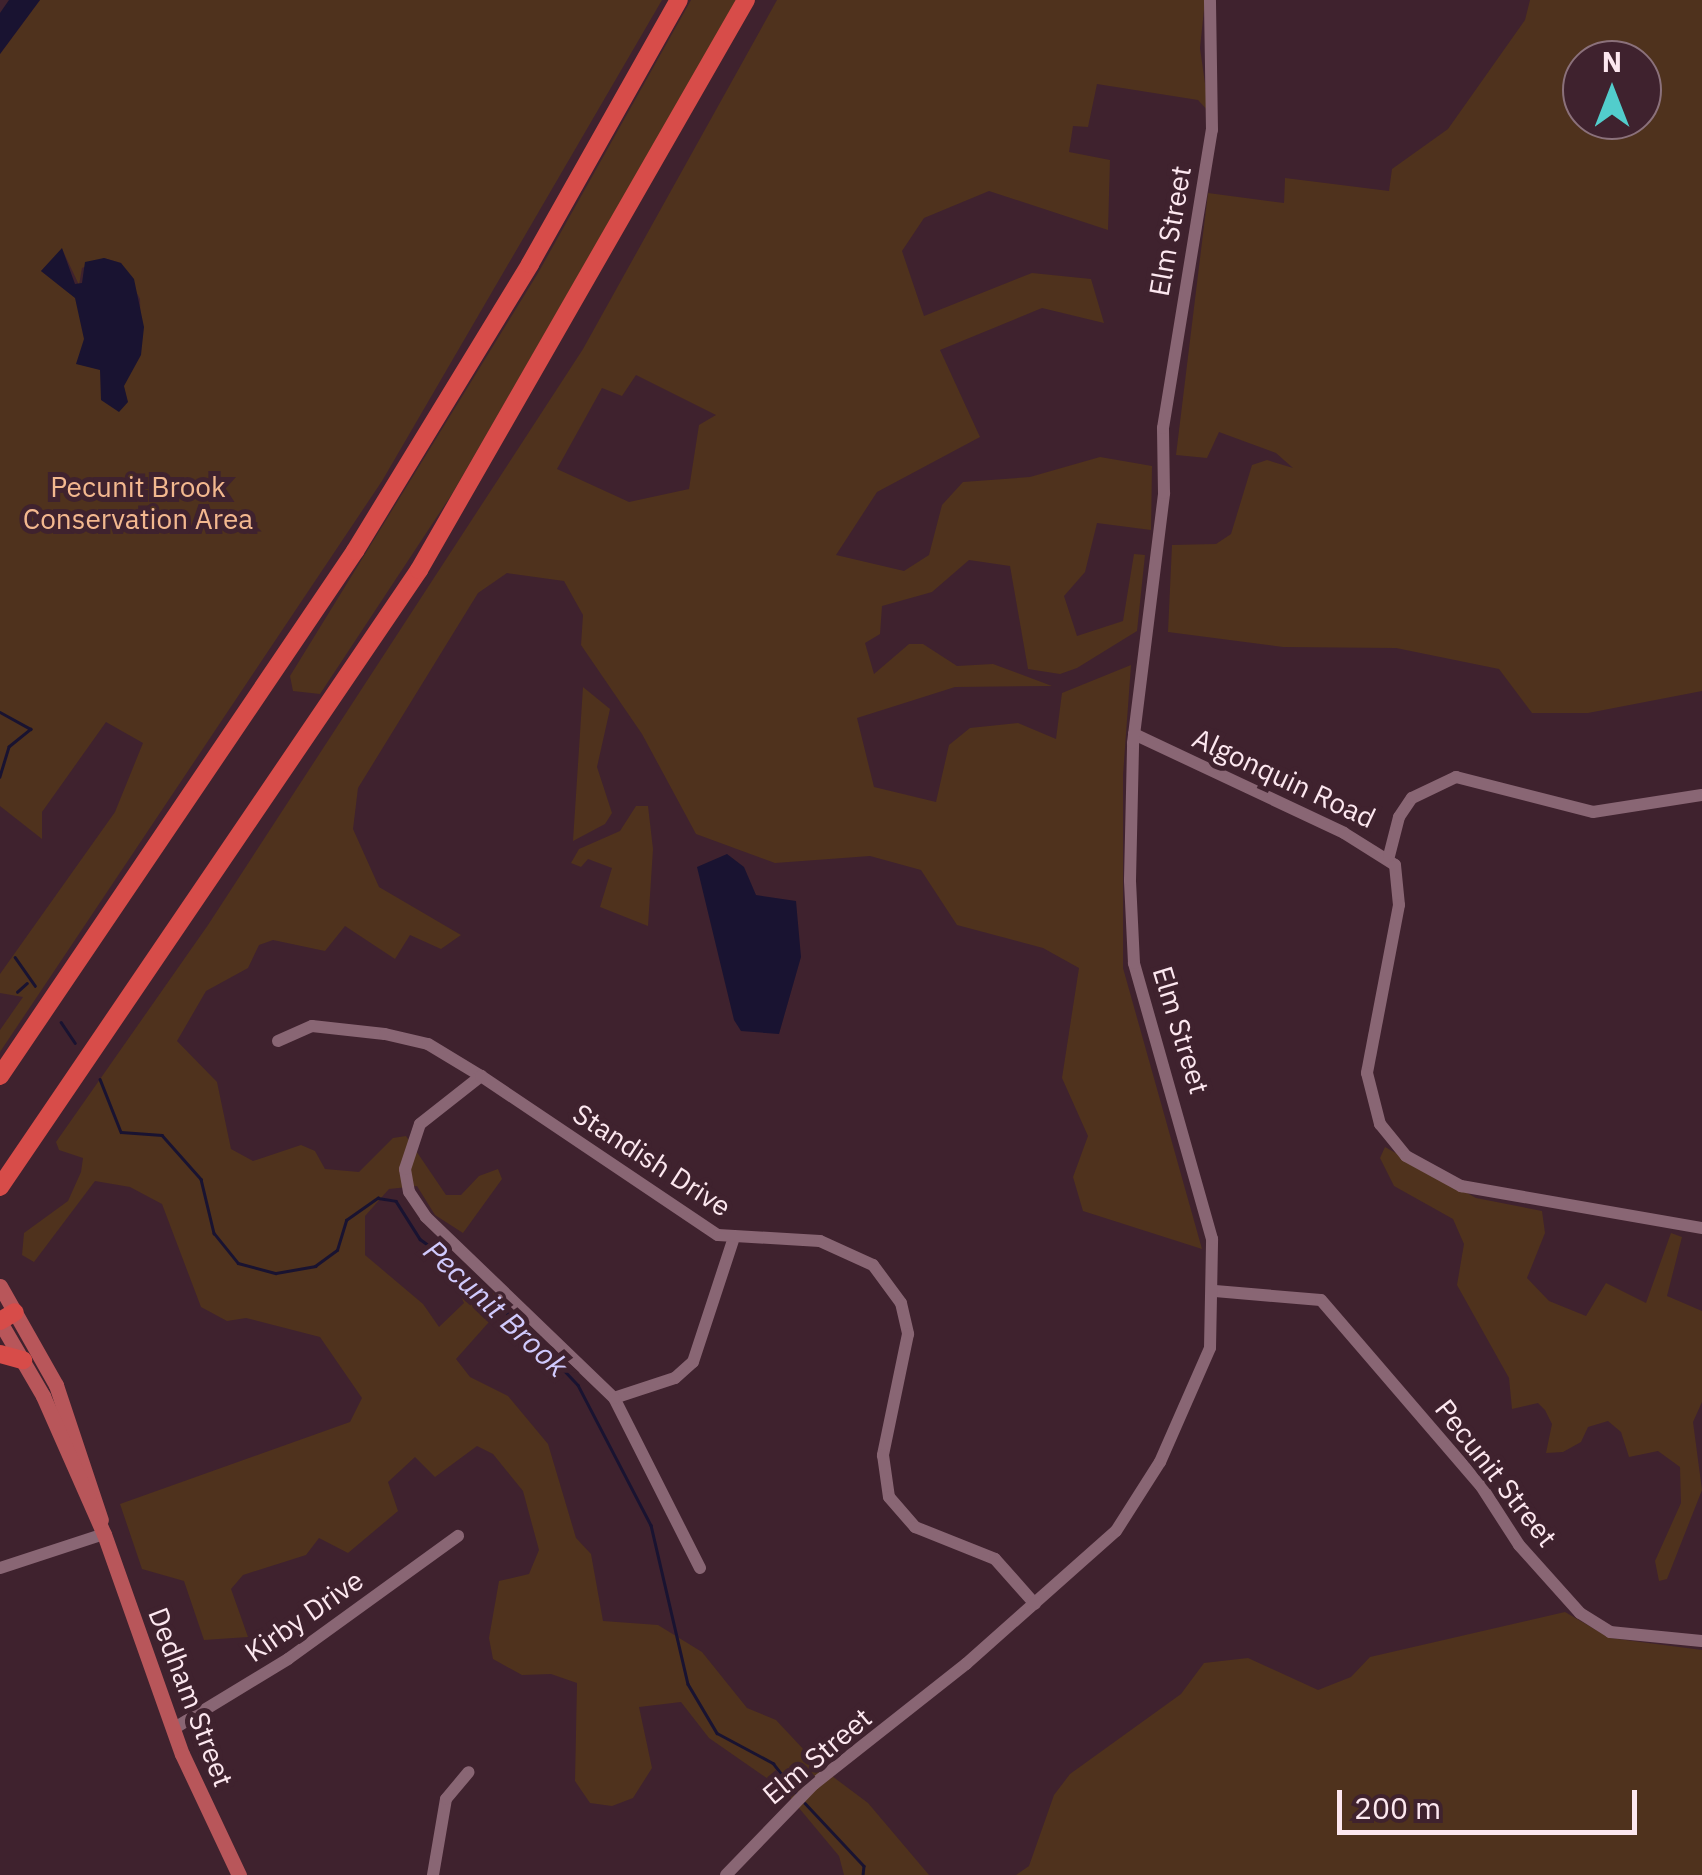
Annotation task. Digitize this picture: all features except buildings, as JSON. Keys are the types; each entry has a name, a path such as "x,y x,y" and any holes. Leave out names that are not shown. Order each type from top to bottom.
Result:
{"highway":[{"path":"0,1076 365,536 530,264 679,0"},
{"path":"0,1188 418,570 746,0"},
{"path":"0,1354 23,1360"}],"main road":[{"name":"Dedham Street","path":"0,1286 5,1318 104,1534"},
{"name":"Dedham Street","path":"5,1318 60,1395 173,1729 240,1875"}],"street":[{"name":"Elm Street","path":"726,1875 814,1784 1108,1540 1145,1490 1207,1360 1215,1291 1199,1181 1132,948 1134,734 1164,492 1163,428 1212,130 1210,0"},
{"name":"Algonquin Road","path":"1134,734 1389,856 1399,876 1399,905 1366,1058 1374,1109 1386,1136 1416,1162 1460,1186 1702,1228"},
{"path":"1389,856 1399,817 1412,798 1456,777 1582,811 1702,795"},
{"name":"Standish Drive","path":"278,1041 312,1026 385,1034 428,1044 678,1211 733,1240 836,1244 884,1277 901,1303 908,1334 883,1455 890,1496 916,1526 994,1558 1035,1604"},
{"path":"481,1076 420,1124 405,1169 409,1192 426,1217 614,1398 700,1568"},
{"path":"614,1398 662,1383 693,1362 733,1240"},
{"name":"Pecunit Street","path":"1215,1291 1321,1300 1481,1486 1519,1545 1580,1613 1610,1632 1702,1641"},
{"path":"0,1568 104,1534"},
{"name":"Kirby Drive","path":"173,1729 288,1660 458,1536"},
{"path":"433,1875 446,1799 468,1772"}],"green space":[{"name":"Pecunit Brook Conservation Area","path":"40,0 662,0 382,481 0,1052 0,1030 23,997 0,993 0,974 115,812 143,743 106,722 42,812 42,839 0,806 0,54","holes":["62,249 79,285 82,268 104,258 121,263 140,299 141,349 41,271"]},
{"path":"691,0 737,0 452,494 320,694 293,691 290,676 538,273"},
{"path":"777,0 1205,0 1200,48 1209,112 1198,100 1097,84 1088,127 1073,126 1069,152 1110,160 1108,230 989,191 924,218 902,251 924,316 1032,273 1091,279 1104,323 1042,308 940,350 980,437 877,492 836,555 904,571 929,555 942,505 963,482 1030,477 1100,457 1152,466 1151,530 1097,523 1085,572 1064,596 1077,636 1123,621 1134,554 1145,555 1137,631 1077,668 1060,674 1028,669 1010,566 969,560 932,592 882,606 880,634 865,643 874,674 909,644 923,644 957,666 993,664 1052,686 955,687 857,718 874,787 936,802 949,745 970,728 1018,723 1056,739 1062,693 1131,665 1123,775 1123,968 1202,1249 1083,1211 1073,1177 1088,1136 1062,1078 1079,968 1043,948 957,925 921,870 870,856 775,863 696,834 642,734 581,645 583,615 564,581 507,573 478,593 358,788 353,829 379,887 461,935 441,949 410,935 395,959 345,926 325,951 273,940 259,945 248,968 206,991 177,1041 217,1082 231,1149 253,1161 301,1145 315,1151 325,1169 359,1172 393,1138 406,1136 446,1195 461,1195 479,1176 498,1169 502,1179 463,1233 435,1215 417,1186 389,1189 365,1216 365,1255 423,1304 439,1327 464,1303 455,1284 470,1272 505,1304 456,1359 470,1377 508,1396 548,1444 576,1538 591,1554 603,1621 658,1625 702,1652 747,1708 776,1720 820,1767 868,1803 929,1875 844,1875 839,1856 784,1790 709,1738 681,1702 639,1707 652,1768 633,1798 612,1806 590,1803 575,1781 577,1683 551,1674 522,1675 493,1659 489,1638 499,1581 529,1574 539,1550 523,1491 493,1454 477,1446 435,1477 415,1457 388,1482 398,1511 348,1553 319,1538 306,1555 243,1575 231,1589 248,1637 204,1640 184,1581 142,1569 120,1504 350,1422 362,1398 320,1337 246,1318 227,1321 201,1307 162,1204 130,1187 95,1181 34,1262 22,1255 24,1233 68,1201 81,1172 83,1158 59,1150 56,1142 208,925 583,349","holes":["636,375 716,415 699,425 689,489 629,502 557,469 602,388 622,396"]},
{"path":"1530,0 1702,0 1702,691 1588,713 1532,713 1499,669 1396,648 1283,647 1168,632 1172,545 1216,544 1231,534 1252,465 1267,460 1293,468 1276,453 1219,432 1207,458 1176,455 1208,193 1284,203 1285,178 1389,191 1392,169 1448,129 1525,20"},
{"path":"583,687 610,709 597,767 612,813 605,824 573,841"},
{"path":"636,806 648,806 653,849 648,926 600,907 612,868 588,859 581,867 571,863 579,849 620,831"},
{"path":"1385,1147 1476,1198 1542,1211 1545,1233 1527,1278 1549,1301 1586,1316 1606,1283 1646,1303 1671,1233 1682,1237 1667,1296 1702,1311 1702,1402 1693,1422 1702,1490 1667,1579 1659,1581 1655,1561 1681,1503 1680,1467 1658,1451 1629,1457 1621,1432 1608,1421 1588,1427 1581,1442 1563,1452 1546,1453 1552,1424 1545,1410 1538,1403 1512,1409 1509,1378 1457,1285 1464,1244 1453,1219 1394,1186 1380,1158"},
{"path":"1565,1612 1610,1638 1702,1650 1702,1875 1016,1875 1029,1866 1054,1795 1070,1774 1181,1694 1204,1663 1248,1658 1318,1690 1351,1677 1370,1657"}],"shaded area":[{"path":"9,0 40,0 0,54 0,13"},
{"path":"62,248 75,284 82,283 85,262 104,258 121,263 134,279 144,327 141,355 124,386 128,402 119,412 101,400 100,370 76,364 84,339 75,298 41,271"},
{"path":"727,854 744,867 756,895 796,901 801,957 779,1034 741,1031 734,1020 697,867"}],"waterway":[{"name":"Pecunit Brook","path":"0,712 31,729 9,747 0,777"},
{"name":"Pecunit Brook","path":"15,957 35,986"},
{"path":"17,992 27,983"},
{"name":"Pecunit Brook","path":"61,1022 75,1043"},
{"name":"Pecunit Brook","path":"100,1079 121,1132 162,1135 201,1179 214,1233 238,1263 276,1273 315,1266 337,1250 346,1220 378,1198 396,1201 420,1239 463,1270 543,1348 578,1385 651,1525 688,1684 717,1733 773,1763 796,1792"},
{"name":"Pecunit Brook","path":"805,1803 864,1866 863,1875"}]}
